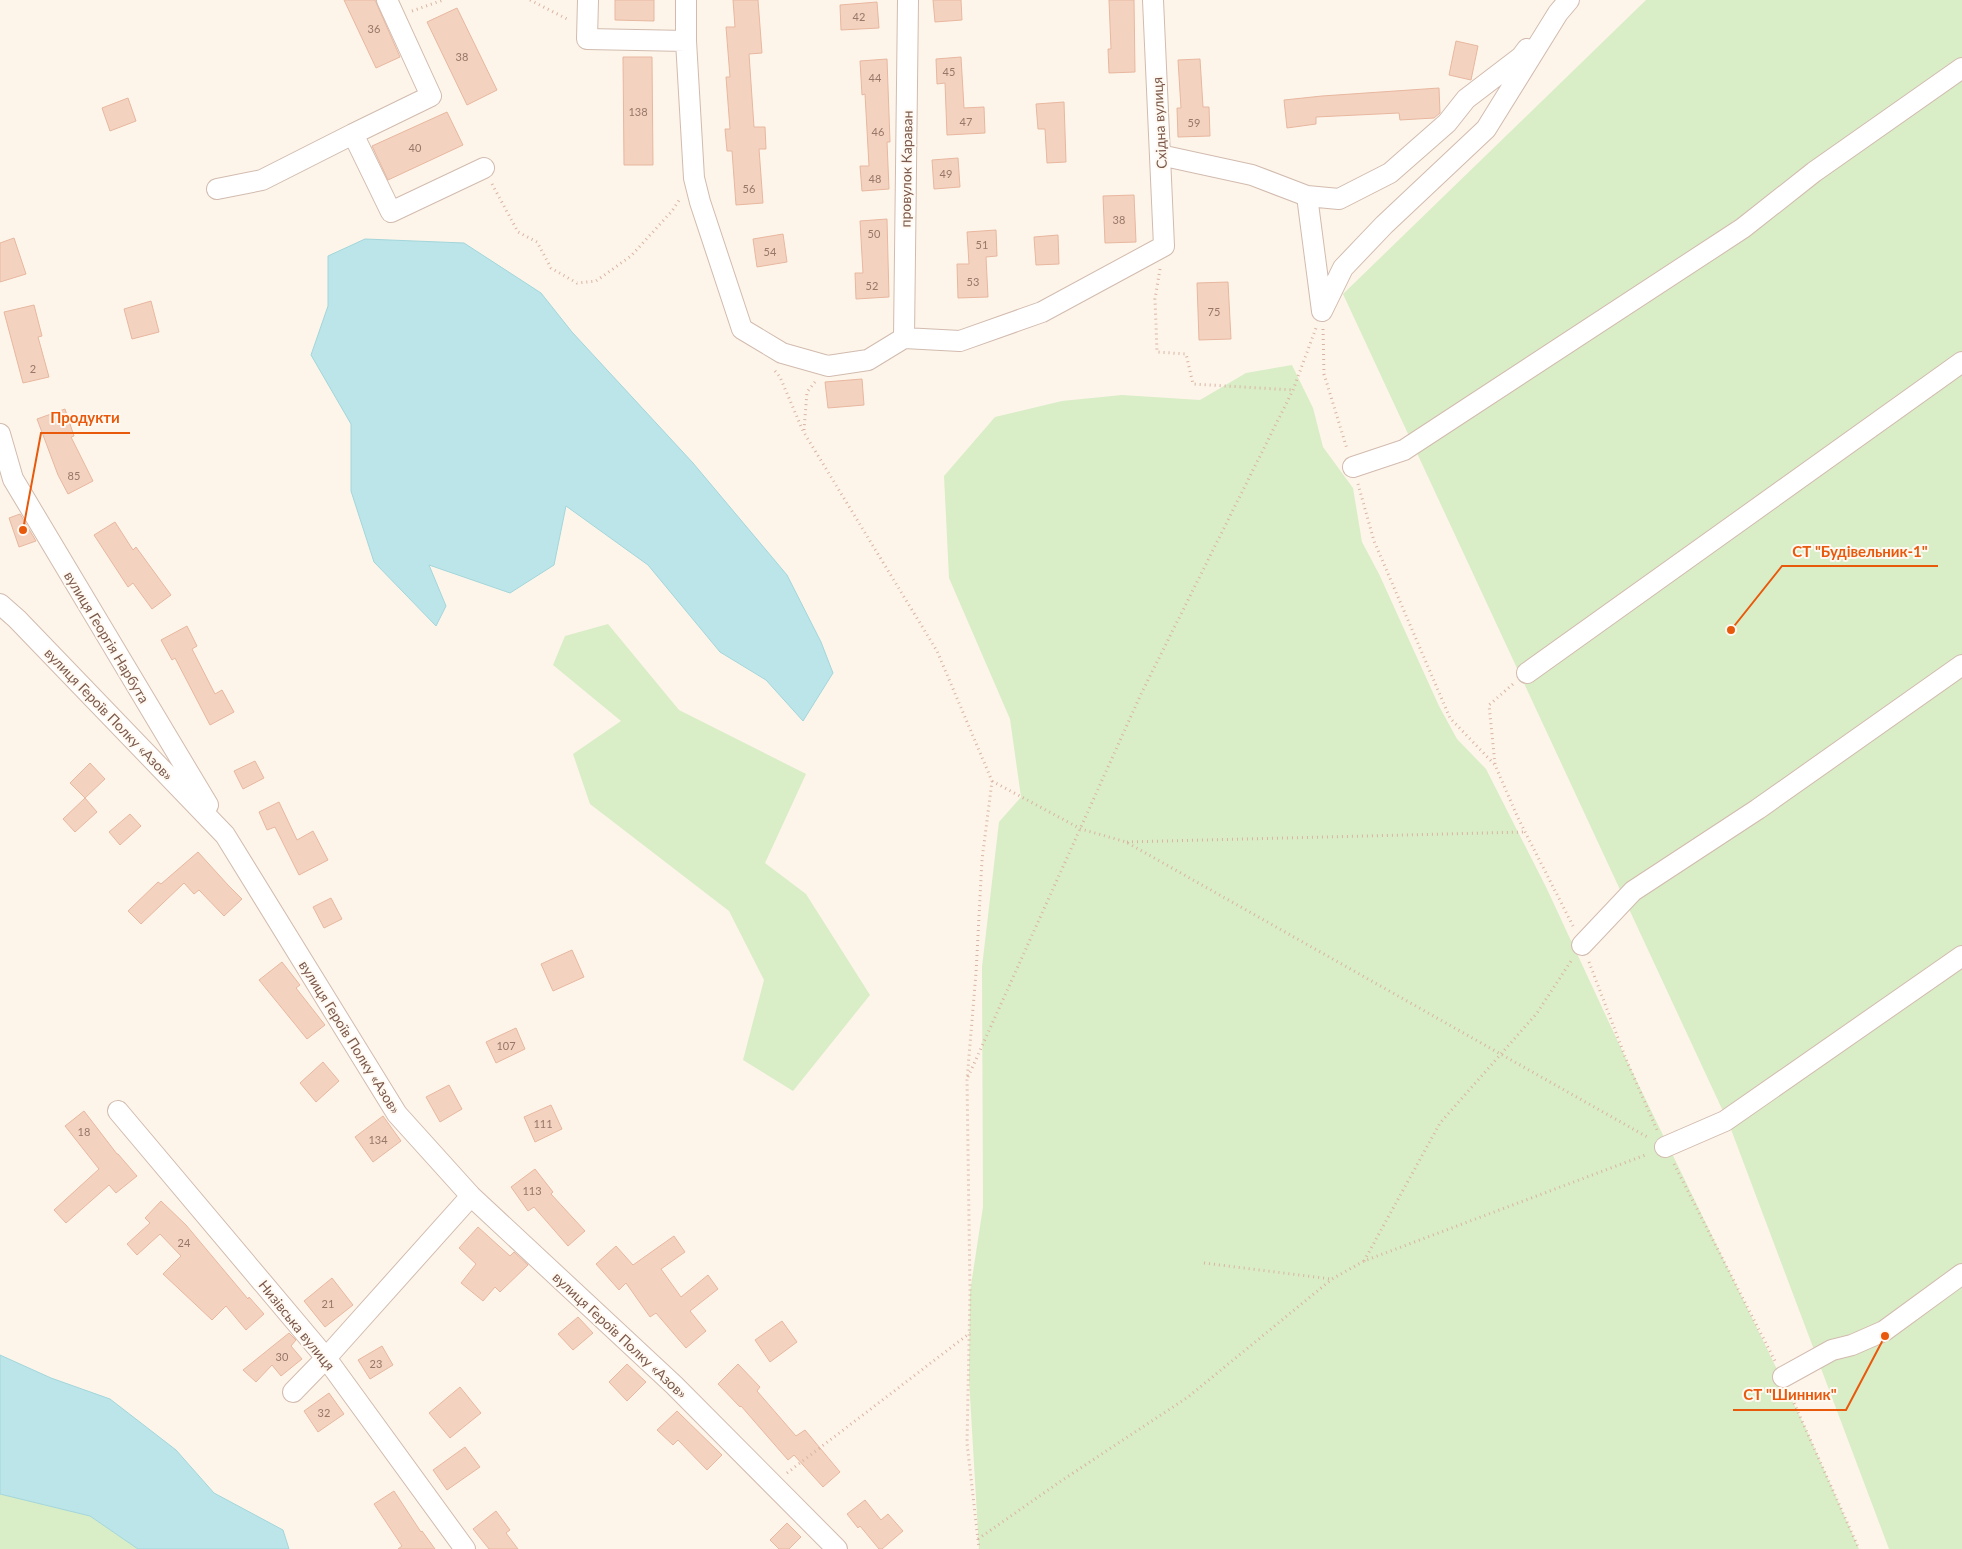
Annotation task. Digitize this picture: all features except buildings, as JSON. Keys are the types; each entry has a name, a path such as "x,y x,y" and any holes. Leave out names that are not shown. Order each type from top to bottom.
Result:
{"street":[{"path":"588,0 587,39 686,41"},
{"path":"686,0 686,41 694,178 700,202 742,329 782,353 828,366 868,360 904,338"},
{"name":"провулок Караван","path":"904,338 908,0"},
{"name":"Східна вулиця","path":"904,338 960,341 1033,315 1164,246 1153,0"},
{"path":"1160,155 1252,176 1307,196 1338,199 1390,173 1447,123 1466,99 1521,57 1560,4"},
{"path":"1322,311 1342,268 1384,225 1486,129 1560,4"},
{"path":"218,189 262,180 431,96 391,9"},
{"path":"1353,467 1404,450 1742,228 1814,172 1962,68"},
{"path":"353,134 391,212 484,168"},
{"path":"1307,196 1322,311"},
{"path":"1527,672 1962,362"},
{"name":"вулиця Георгія Нарбута","path":"0,434 6,484 225,835"},
{"name":"вулиця Героїв Полку «Азов»","path":"0,604 24,626 225,835 397,1114 471,1196 674,1385 837,1549"},
{"path":"1582,945 1633,891 1758,809 1962,665"},
{"path":"1665,1147 1725,1121 1962,956"},
{"name":"Низівська вулиця","path":"118,1111 326,1358 465,1549"},
{"path":"293,1392 326,1358 471,1196"},
{"path":"1783,1377 1832,1350 1852,1345 1884,1331 1962,1274"}],"path":[{"path":"391,9 443,0"},
{"path":"530,0 588,29"},
{"path":"484,168 518,232 537,242 551,268 577,283 596,281 631,256 672,212 694,178"},
{"path":"1155,300 1157,352 1186,354 1193,384 1293,390"},
{"path":"967,1080 1141,694 1293,390 1322,311"},
{"path":"804,431 807,392 828,366"},
{"path":"774,370 780,377 804,431 936,651 992,781 982,860 976,973 967,1080 970,1333 967,1443 979,1549"},
{"path":"1495,764 1489,704 1527,672"},
{"path":"992,781 1081,829 1126,842 1665,1147"},
{"path":"1126,842 1525,832"},
{"path":"1364,1261 1440,1123 1536,1012 1582,945"},
{"path":"978,1539 1061,1480 1188,1397 1332,1279 1364,1261 1665,1147"},
{"path":"1204,1263 1332,1279"},
{"path":"772,1484 970,1333"}],"green space":[{"path":"1646,0 1962,0 1962,1549 1889,1549 1729,1124 1343,294"},
{"path":"1292,365 1313,408 1323,447 1353,488 1362,542 1379,574 1439,706 1457,739 1486,769 1546,887 1626,1059 1806,1429 1859,1549 979,1549 969,1379 970,1292 983,1207 982,967 999,822 1021,797 1010,719 949,578 944,476 995,417 1062,401 1122,395 1200,400 1246,373"},
{"path":"608,624 679,710 806,774 765,863 806,894 870,995 793,1091 743,1060 764,980 729,911 590,804 573,754 621,721 553,665 565,636"},
{"path":"0,1494 90,1516 138,1549 0,1549"}],"water":[{"path":"365,239 464,243 541,293 572,332 693,463 787,575 821,642 833,673 803,721 766,680 720,652 648,565 566,506 554,565 510,593 429,565 446,606 436,626 374,562 351,491 351,424 311,355 328,306 328,256"},
{"path":"0,1355 51,1378 110,1399 176,1450 214,1493 283,1530 289,1549 138,1549 90,1516 0,1494"}],"place":[{"name":"Продукти","path":"23,530"},
{"name":"СТ \"Будівельник-1\"","path":"1731,630"},
{"name":"СТ \"Шинник\"","path":"1885,1336"}]}
